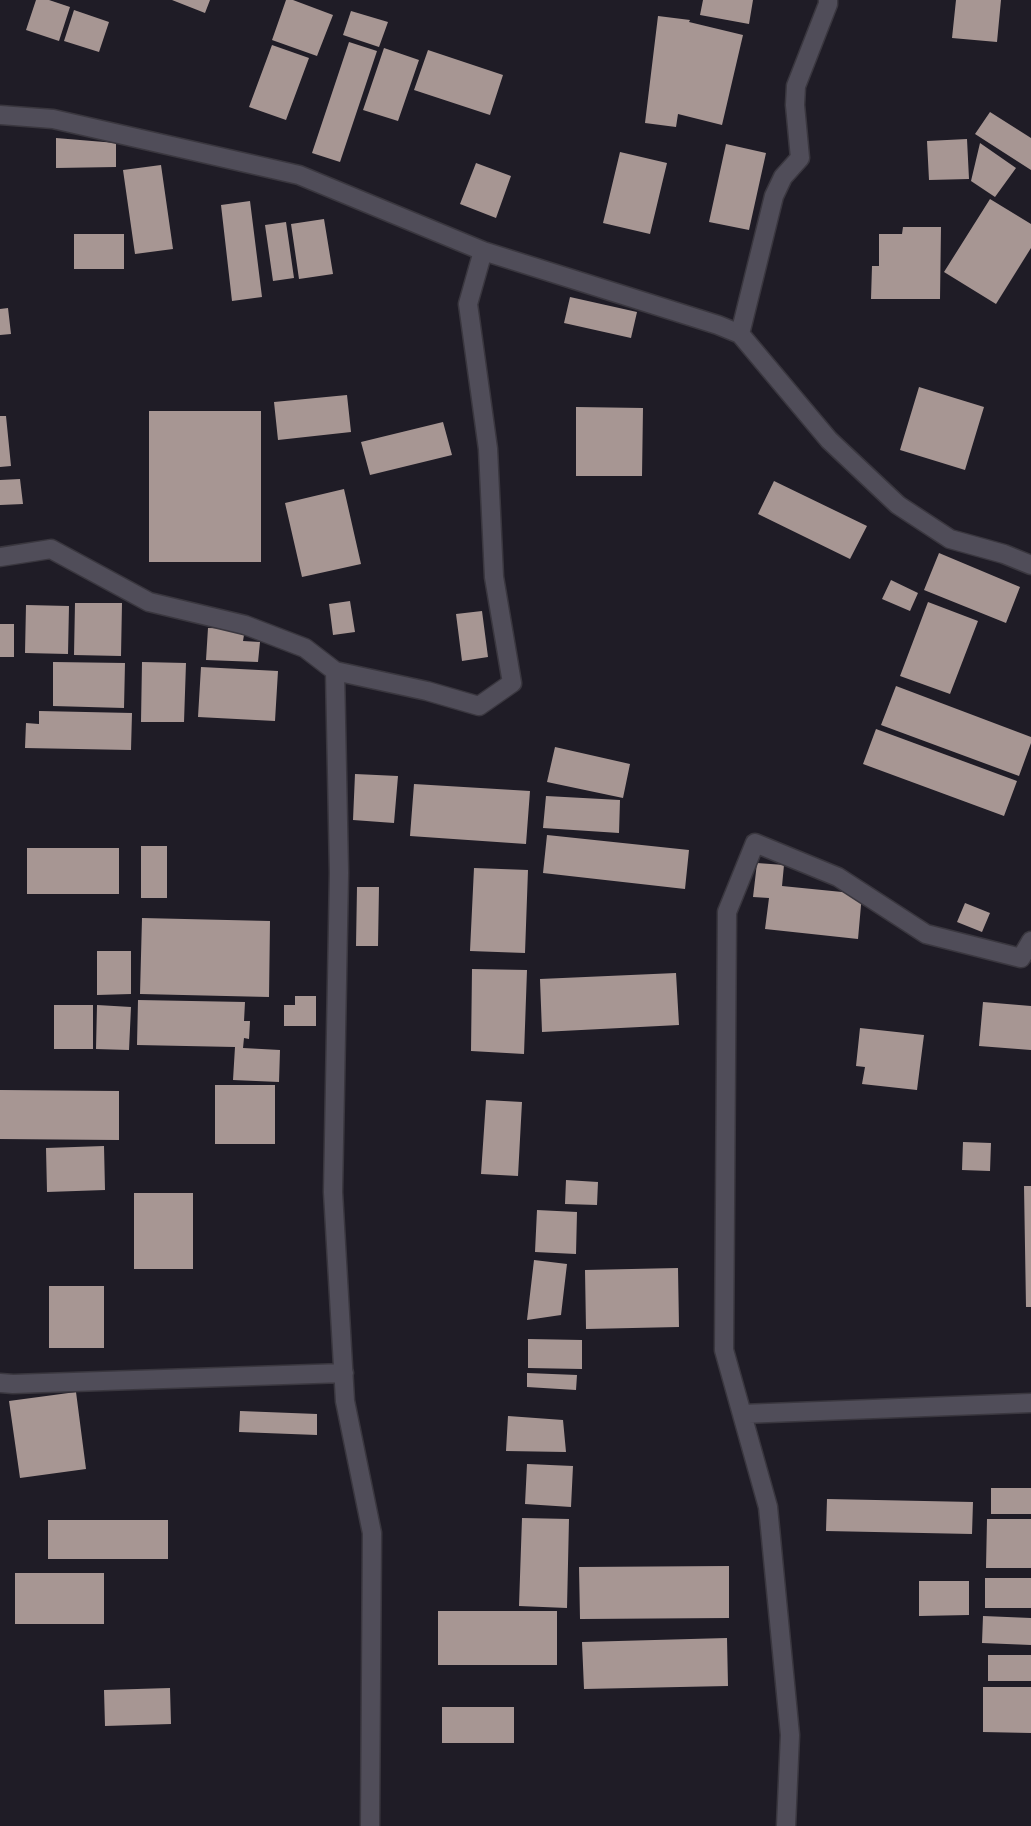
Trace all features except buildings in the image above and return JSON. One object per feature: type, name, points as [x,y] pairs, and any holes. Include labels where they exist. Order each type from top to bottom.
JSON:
[{"type":"street","points":[[740,334],[774,196],[783,177],[800,158],[795,105],[796,86],[828,0]]},
{"type":"street","points":[[0,115],[53,118],[298,175],[483,251],[718,325],[740,334],[829,440],[898,505],[950,539],[1004,554],[1031,565]]},
{"type":"street","points":[[0,557],[51,549],[149,602],[245,625],[305,648],[335,671],[427,691],[479,706],[512,683],[494,577],[488,449],[468,304],[483,251]]},
{"type":"street","points":[[335,671],[339,873],[333,1192],[345,1401],[372,1533],[370,1826]]},
{"type":"street","points":[[786,1826],[790,1735],[768,1506],[724,1350],[727,912],[755,843],[838,877],[926,934],[1022,958],[1031,941]]},
{"type":"street","points":[[0,1383],[344,1373]]},
{"type":"street","points":[[742,1414],[1031,1403]]}]
